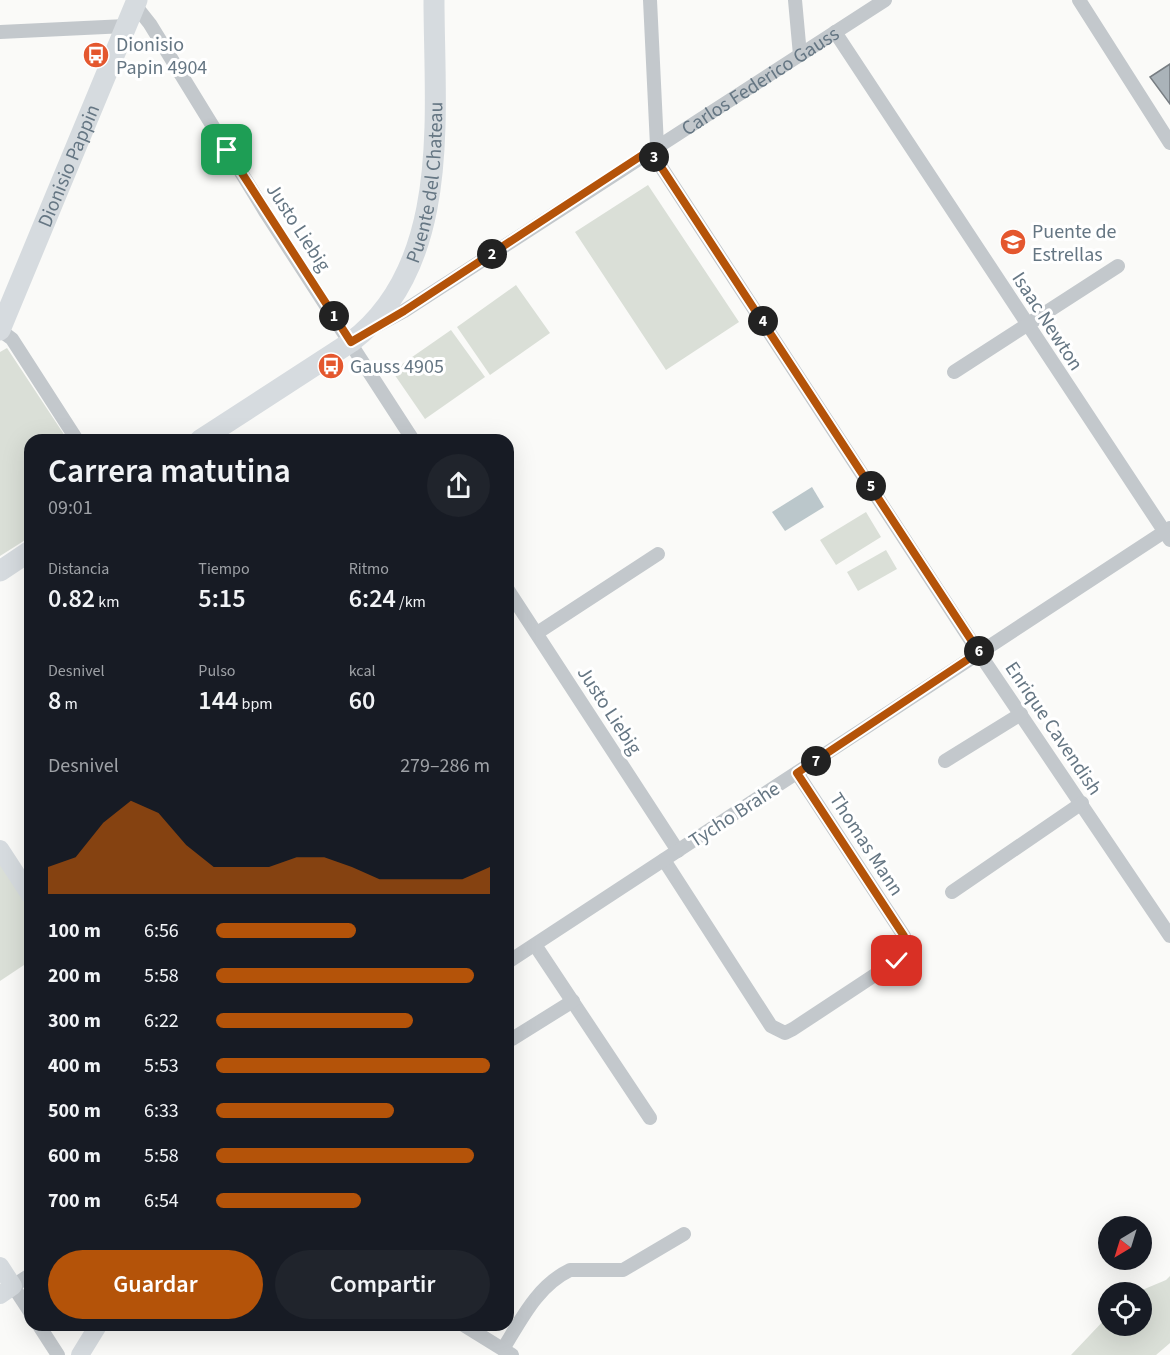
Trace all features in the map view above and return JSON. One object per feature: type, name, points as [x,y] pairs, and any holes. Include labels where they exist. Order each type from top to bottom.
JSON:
[{"type":"main road","name":"Puente del Chateau","points":[[358,337],[382,312],[396,290],[420,238],[430,197],[434,162],[434,0]]},
{"type":"main road","name":"Dionisio Pappin","points":[[0,330],[136,3]]},
{"type":"main road","name":"Carlos Federico Gauss","points":[[209,434],[358,337]]},
{"type":"main road","points":[[0,570],[24,555]]},
{"type":"main road","points":[[0,849],[24,886]]},
{"type":"main road","points":[[0,1266],[7,1291]]},
{"type":"main road","points":[[80,1355],[95,1331]]},
{"type":"street","points":[[650,0],[653,148]]},
{"type":"street","points":[[795,0],[800,55]]},
{"type":"street","name":"Carlos Federico Gauss","points":[[358,337],[424,298],[885,0]]},
{"type":"street","points":[[1079,0],[1170,142]]},
{"type":"street","name":"Justo Liebig","points":[[136,3],[266,213],[358,337],[410,434]]},
{"type":"street","points":[[0,32],[126,26]]},
{"type":"street","name":"Isaac Newton","points":[[835,32],[1168,533]]},
{"type":"street","name":"Enrique Cavendish","points":[[653,148],[979,652],[1170,936]]},
{"type":"street","points":[[954,372],[1118,266]]},
{"type":"street","points":[[396,290],[407,302],[424,298]]},
{"type":"street","points":[[0,330],[12,339],[72,434]]},
{"type":"street","name":"Tycho Brahe","points":[[514,958],[979,652],[1168,533]]},
{"type":"street","points":[[537,633],[658,554]]},
{"type":"street","name":"Justo Liebig","points":[[514,599],[678,851]]},
{"type":"street","points":[[945,761],[1021,714]]},
{"type":"street","name":"Thomas Mann","points":[[663,860],[771,1026],[785,1033],[793,1029],[897,961],[906,948],[904,936],[797,773]]},
{"type":"street","points":[[952,892],[1082,803]]},
{"type":"street","points":[[535,945],[650,1118]]},
{"type":"street","points":[[514,1038],[573,1001]]},
{"type":"street","points":[[474,1331],[508,1352],[537,1296],[563,1274],[570,1270],[623,1270],[684,1234]]},
{"type":"street","points":[[24,1279],[7,1291],[24,1307]]},
{"type":"street","points":[[43,1331],[58,1355]]},
{"type":"shaded area","points":[[648,185],[739,322],[666,370],[575,232]]},
{"type":"shaded area","points":[[516,285],[550,333],[490,375],[457,327]]},
{"type":"shaded area","points":[[451,330],[485,377],[425,419],[392,371]]},
{"type":"shaded area","points":[[7,348],[64,434],[24,434],[24,541],[0,556],[0,352]]},
{"type":"shaded area","points":[[812,487],[824,507],[785,531],[772,512]]},
{"type":"shaded area","points":[[866,512],[881,537],[836,565],[820,540]]},
{"type":"shaded area","points":[[886,550],[897,569],[858,591],[847,572]]},
{"type":"shaded area","points":[[0,864],[24,895],[24,965],[0,981]]},
{"type":"shaded area","points":[[1170,1276],[1170,1343],[1156,1355],[1071,1355],[1098,1327],[1098,1336],[1152,1336],[1152,1286]]},
{"type":"building","points":[[1170,64],[1170,104],[1150,77]]},
{"type":"place","name":"Dionisio Papin 4904","points":[[96,55]]},
{"type":"place","name":"Puente de Estrellas","points":[[1013,242]]},
{"type":"place","name":"Gauss 4905","points":[[331,366]]},
{"type":"route","points":[[227,150],[351,342],[404,311],[650,150],[979,652],[797,773],[904,936],[906,948],[897,961]]}]
